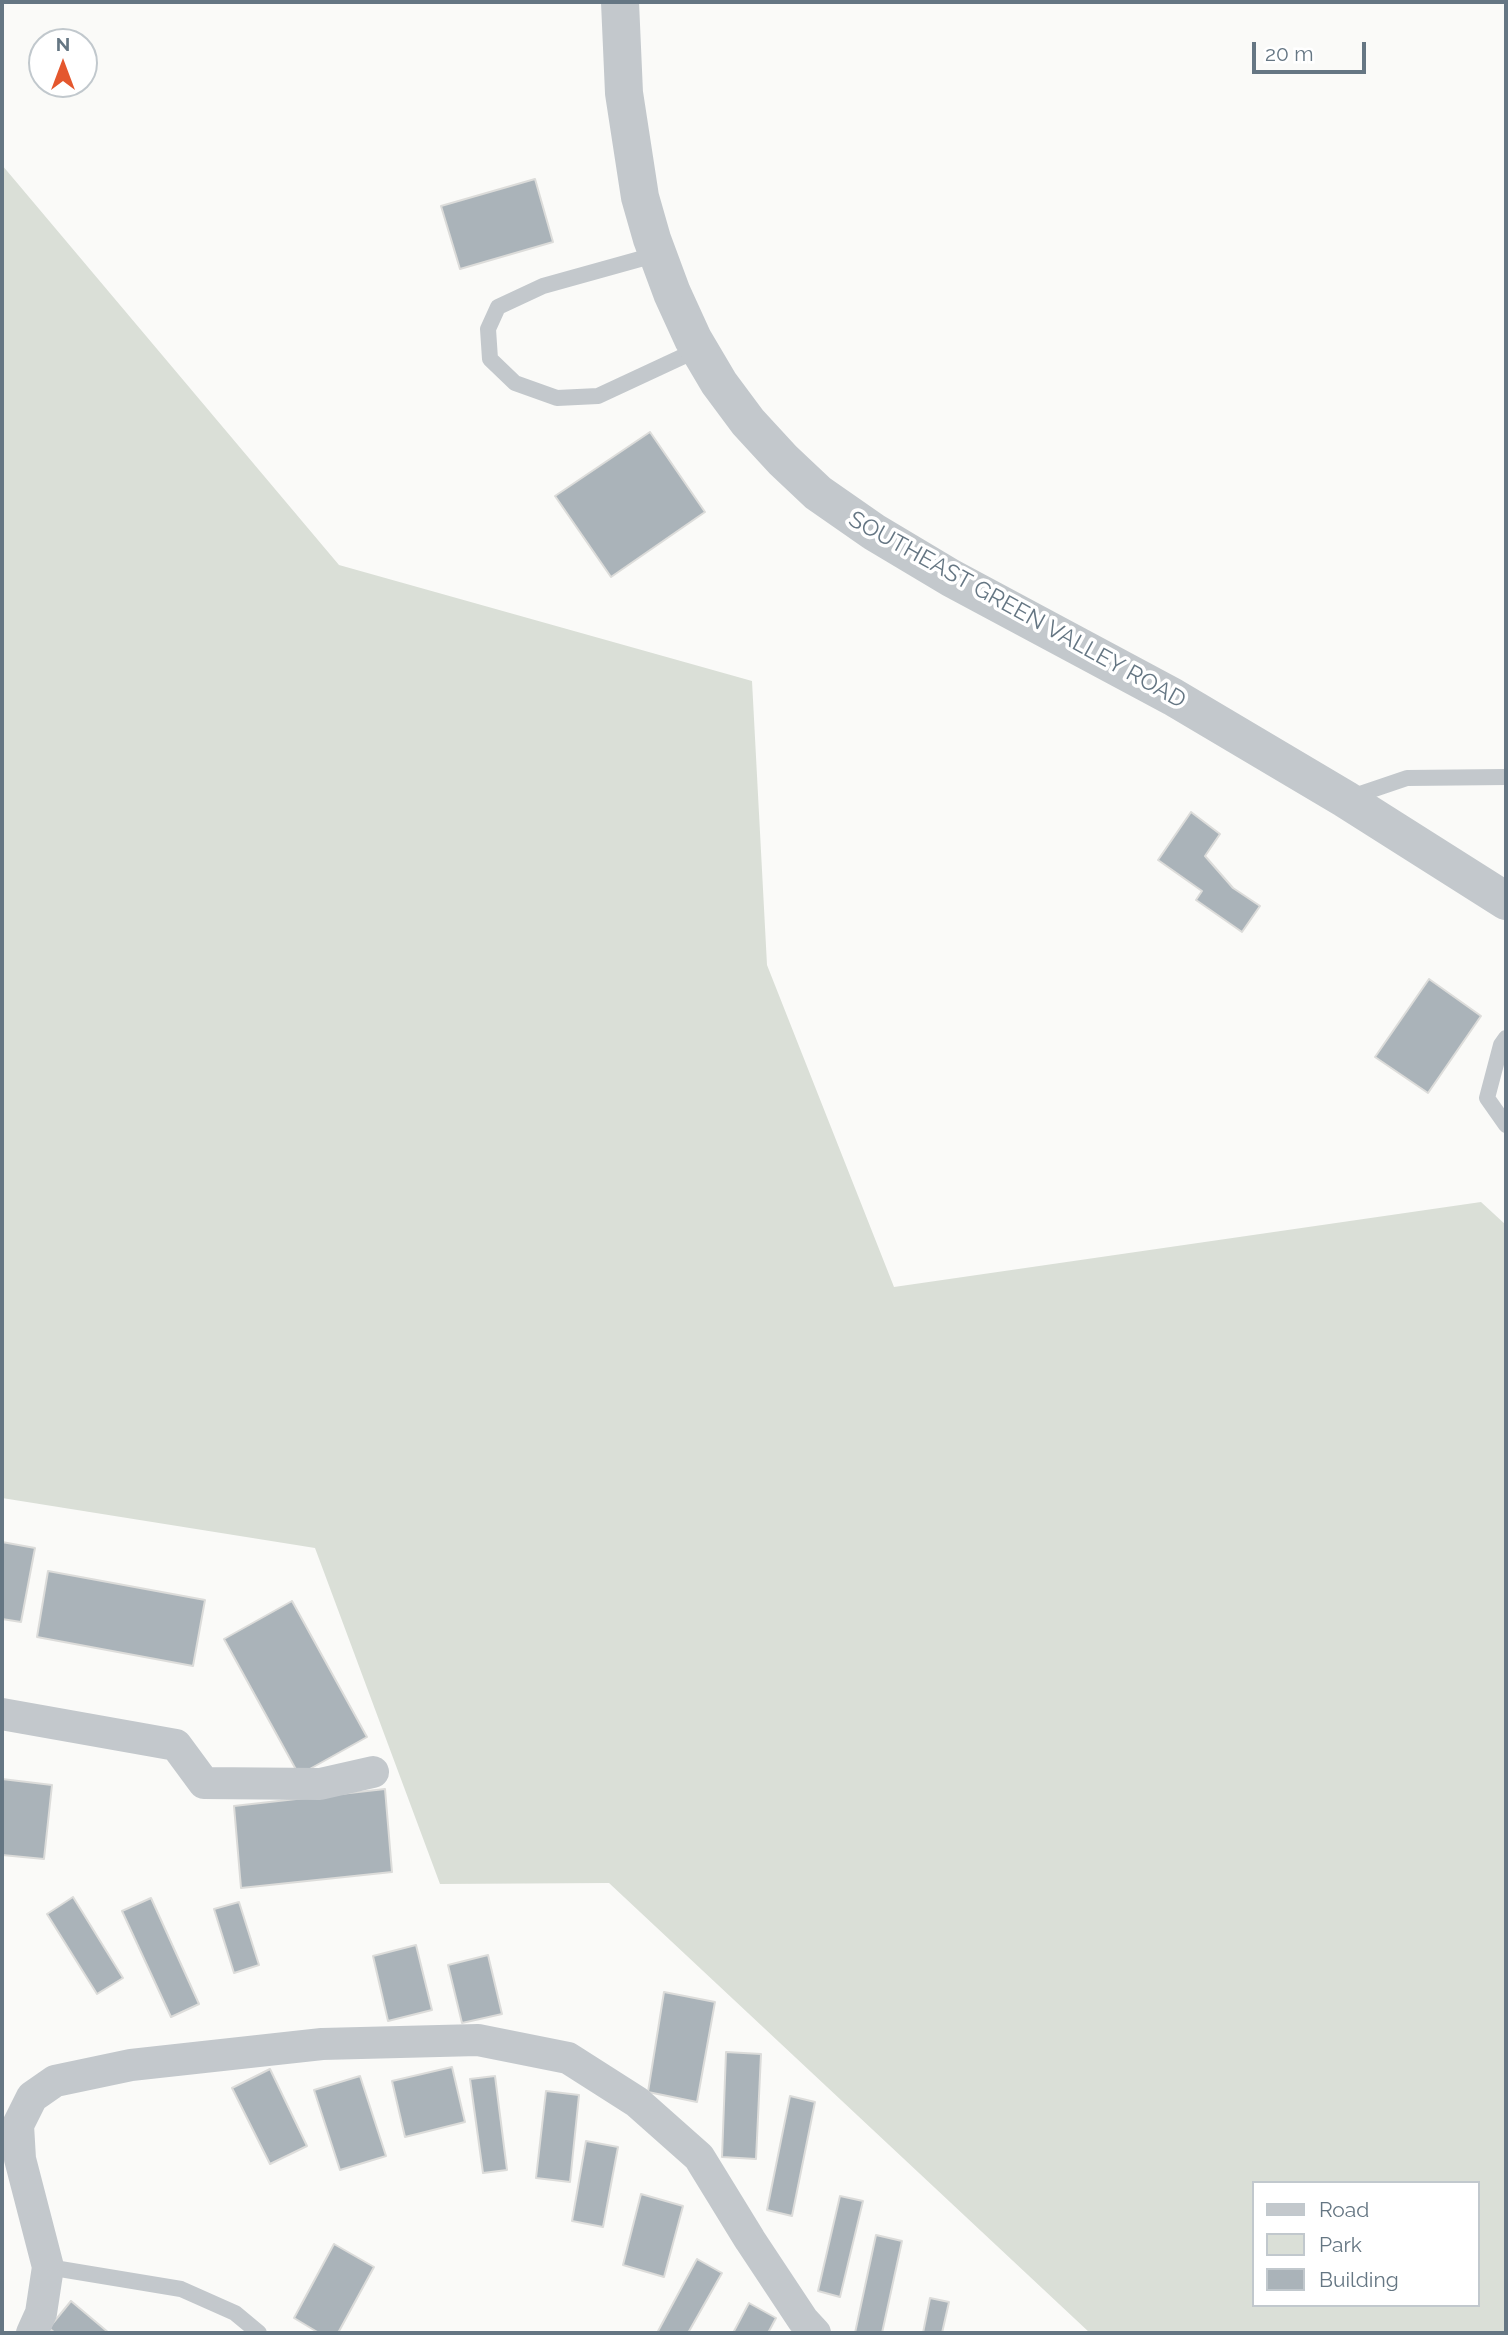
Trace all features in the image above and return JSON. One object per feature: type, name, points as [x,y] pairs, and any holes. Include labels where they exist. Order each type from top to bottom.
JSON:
[{"type":"street","name":"SOUTHEAST GREEN VALLEY ROAD","points":[[620,2],[624,93],[640,197],[672,293],[719,383],[748,422],[792,468],[842,512],[951,578],[1173,697],[1345,799],[1506,901]]},
{"type":"street","points":[[2,1714],[176,1745],[204,1783],[320,1784],[373,1772]]},
{"type":"street","points":[[32,2333],[41,2313],[48,2267],[20,2159],[18,2125],[32,2097],[55,2081],[131,2065],[322,2044],[478,2040],[568,2058],[637,2102],[699,2157],[750,2240],[803,2320],[815,2333]]},
{"type":"lane","points":[[658,254],[542,286],[498,307],[488,329],[490,359],[515,383],[557,398],[598,396],[699,349]]},
{"type":"lane","points":[[1345,799],[1407,778],[1506,777]]},
{"type":"lane","points":[[1506,1038],[1501,1045],[1487,1098],[1506,1125]]},
{"type":"lane","points":[[48,2267],[181,2289],[235,2314],[259,2333]]},
{"type":"green space","points":[[2,165],[339,565],[752,681],[767,965],[894,1287],[1481,1202],[1506,1225],[1506,2333],[1090,2333],[609,1883],[440,1884],[315,1548],[2,1498]]},
{"type":"building","points":[[535,179],[553,242],[460,269],[441,206]]},
{"type":"building","points":[[650,432],[705,512],[611,577],[555,496]]},
{"type":"building","points":[[1191,812],[1220,834],[1205,856],[1233,888],[1260,906],[1242,932],[1196,900],[1202,891],[1158,860]]},
{"type":"building","points":[[1429,979],[1481,1016],[1428,1093],[1375,1057]]},
{"type":"building","points":[[2,1542],[35,1548],[21,1622],[2,1619]]},
{"type":"building","points":[[48,1571],[205,1600],[193,1666],[37,1637]]},
{"type":"building","points":[[292,1601],[367,1737],[299,1775],[224,1639]]},
{"type":"building","points":[[2,1779],[52,1785],[44,1859],[2,1855]]},
{"type":"building","points":[[385,1789],[392,1872],[241,1888],[234,1806]]},
{"type":"building","points":[[73,1897],[123,1978],[97,1994],[47,1914]]},
{"type":"building","points":[[151,1898],[199,2004],[171,2017],[122,1911]]},
{"type":"building","points":[[239,1902],[259,1965],[234,1973],[214,1909]]},
{"type":"building","points":[[416,1945],[432,2010],[388,2021],[373,1956]]},
{"type":"building","points":[[488,1955],[502,2014],[462,2023],[448,1965]]},
{"type":"building","points":[[664,1992],[715,2002],[697,2102],[648,2092]]},
{"type":"building","points":[[726,2052],[761,2054],[756,2159],[722,2157]]},
{"type":"building","points":[[452,2067],[465,2122],[405,2137],[392,2081]]},
{"type":"building","points":[[270,2069],[307,2146],[270,2164],[232,2088]]},
{"type":"building","points":[[360,2076],[386,2156],[340,2170],[314,2090]]},
{"type":"building","points":[[495,2076],[507,2170],[483,2173],[470,2079]]},
{"type":"building","points":[[546,2091],[579,2095],[570,2182],[536,2178]]},
{"type":"building","points":[[790,2096],[815,2102],[792,2216],[767,2210]]},
{"type":"building","points":[[586,2141],[618,2147],[603,2227],[572,2221]]},
{"type":"building","points":[[641,2194],[683,2206],[664,2277],[623,2265]]},
{"type":"building","points":[[840,2196],[863,2201],[840,2297],[818,2291]]},
{"type":"building","points":[[876,2235],[902,2241],[882,2333],[855,2333]]},
{"type":"building","points":[[334,2244],[374,2267],[338,2333],[319,2333],[294,2318]]},
{"type":"building","points":[[697,2259],[722,2273],[688,2333],[657,2333]]},
{"type":"building","points":[[930,2298],[949,2302],[942,2333],[923,2333]]},
{"type":"building","points":[[71,2301],[109,2333],[55,2333],[49,2328]]},
{"type":"building","points":[[749,2303],[776,2318],[768,2333],[733,2333]]}]
